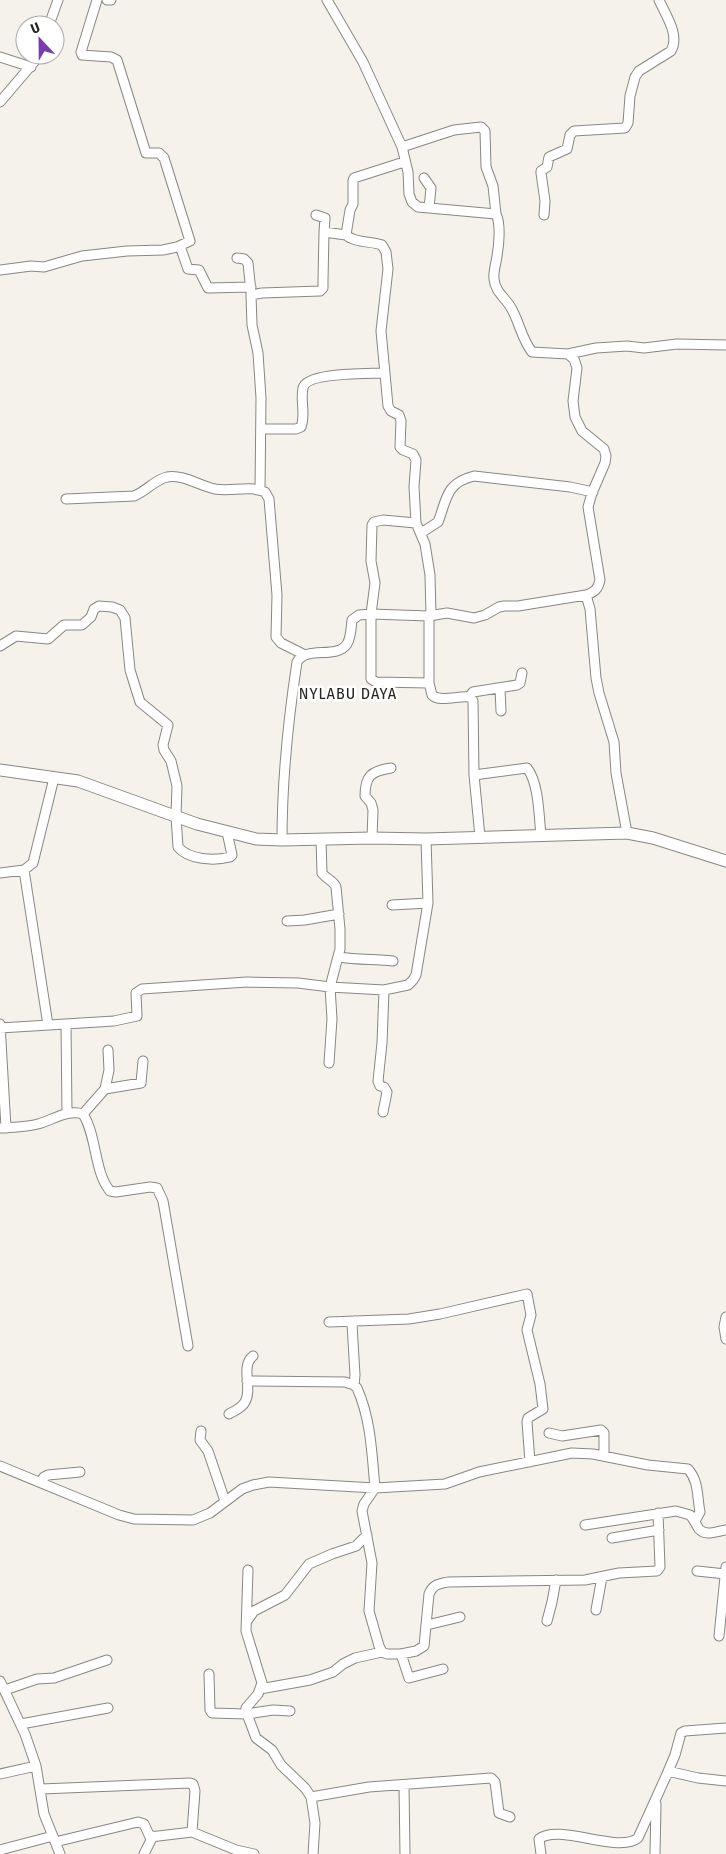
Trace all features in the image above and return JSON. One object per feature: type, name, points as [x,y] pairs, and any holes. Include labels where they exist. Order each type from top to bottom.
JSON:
[{"type":"street","points":[[53,15],[58,0]]},
{"type":"street","points":[[0,270],[32,266],[40,268],[82,256],[163,250],[189,242],[190,236],[166,164],[159,153],[146,153],[117,60],[112,57],[82,54],[81,52],[97,0]]},
{"type":"street","points":[[327,0],[363,62],[402,147],[404,162],[408,172],[409,194],[412,202],[418,207],[496,214]]},
{"type":"street","points":[[544,215],[541,171],[547,167],[549,157],[567,149],[570,135],[574,131],[625,128],[628,124],[630,96],[635,77],[639,71],[671,51],[674,34],[659,0]]},
{"type":"street","points":[[0,57],[31,67],[0,102]]},
{"type":"street","points":[[402,147],[454,130],[482,127],[485,130],[486,167],[493,186],[498,221],[498,254],[494,274],[496,287],[511,307],[526,344],[532,352],[568,354],[596,348],[627,346],[644,348],[677,344],[726,345]]},
{"type":"street","points":[[346,235],[350,210],[353,204],[354,178],[404,162]]},
{"type":"street","points":[[424,178],[431,188],[428,208]]},
{"type":"street","points":[[180,246],[188,269],[199,270],[208,288],[262,293],[320,291],[323,288],[325,218],[316,215]]},
{"type":"street","points":[[324,232],[346,235],[353,239],[382,245],[386,252],[388,269],[381,331],[384,373],[388,406],[391,411],[398,415],[401,421],[400,447],[413,454],[416,460],[414,487],[416,523],[425,540],[430,575],[430,692],[434,698],[469,697],[473,701],[474,775],[480,837]]},
{"type":"street","points":[[238,258],[244,259],[248,263],[252,325],[258,353],[262,429],[260,490]]},
{"type":"street","points":[[282,840],[282,795],[296,662],[299,658],[305,655],[344,648],[348,642],[352,620],[359,615],[430,616],[447,613],[479,617],[499,607],[518,606],[586,595],[598,588],[600,580],[588,507],[606,456],[604,449],[582,431],[575,418],[573,401],[577,368],[574,359],[568,354]]},
{"type":"street","points":[[262,429],[296,429],[300,427],[303,421],[303,386],[312,379],[384,373]]},
{"type":"street","points":[[66,499],[134,496],[158,480],[175,476],[216,490],[242,488],[260,490],[268,495],[277,595],[276,637],[281,643],[305,655]]},
{"type":"street","points":[[421,533],[438,522],[446,495],[459,482],[474,476],[570,487],[592,492]]},
{"type":"street","points":[[416,523],[384,520],[372,524],[371,561],[375,583],[372,614],[372,681],[429,683]]},
{"type":"street","points":[[586,595],[590,609],[598,685],[614,742],[616,773],[627,833]]},
{"type":"street","points":[[0,646],[16,636],[48,639],[64,625],[82,625],[86,623],[94,609],[99,606],[112,607],[122,613],[125,618],[130,670],[140,702],[168,725],[164,750],[171,761],[177,786],[178,847],[188,855],[209,859],[230,857],[232,850],[227,832]]},
{"type":"street","points":[[469,697],[473,692],[517,685],[520,683],[522,673]]},
{"type":"street","points":[[500,688],[501,712]]},
{"type":"street","points":[[372,838],[374,810],[371,803],[364,796],[365,783],[369,777],[378,771],[391,768]]},
{"type":"street","points":[[474,775],[527,768],[531,773],[535,786],[541,836]]},
{"type":"street","points":[[0,770],[78,781],[176,816],[256,839],[426,839],[627,833],[653,838],[726,861]]},
{"type":"street","points":[[0,873],[24,870],[34,860],[54,778]]},
{"type":"street","points":[[188,1346],[164,1201],[157,1188],[116,1192],[110,1191],[107,1188],[88,1121],[83,1114],[76,1112],[67,1113],[37,1124],[3,1128],[0,1026],[114,1021],[137,1017],[136,992],[142,989],[247,982],[298,983],[384,990],[408,985],[414,980],[428,903],[426,839]]},
{"type":"street","points":[[321,840],[322,873],[324,877],[334,882],[340,929],[339,957],[330,987],[332,1019],[330,1063]]},
{"type":"street","points":[[24,870],[48,1025]]},
{"type":"street","points":[[392,905],[428,903]]},
{"type":"street","points":[[287,920],[305,920],[339,914]]},
{"type":"street","points":[[339,957],[353,960],[370,958],[393,960]]},
{"type":"street","points":[[383,1112],[387,1092],[384,1087],[380,1086],[378,1081],[384,990]]},
{"type":"street","points":[[66,1024],[67,1113]]},
{"type":"street","points":[[83,1114],[105,1089],[109,1070],[108,1050]]},
{"type":"street","points":[[105,1089],[141,1083],[143,1061]]},
{"type":"street","points":[[329,1322],[410,1319],[527,1294],[531,1315],[527,1330],[540,1384],[543,1409],[528,1418],[527,1422],[530,1462]]},
{"type":"street","points":[[726,1317],[724,1327],[726,1340]]},
{"type":"street","points":[[354,1385],[356,1375],[352,1324],[355,1321]]},
{"type":"street","points":[[229,1414],[246,1402],[249,1362],[253,1356]]},
{"type":"street","points":[[247,1381],[345,1382],[354,1385],[361,1396],[370,1441],[375,1488],[362,1508],[372,1563],[369,1611],[382,1652]]},
{"type":"street","points":[[201,1430],[200,1440],[208,1451],[225,1501]]},
{"type":"street","points":[[549,1433],[562,1436],[600,1430],[604,1433],[604,1455]]},
{"type":"street","points":[[0,1466],[119,1515],[134,1519],[193,1520],[210,1513],[242,1489],[254,1484],[269,1482],[375,1488],[445,1484],[479,1472],[563,1454],[593,1454],[648,1465],[688,1469],[697,1482],[697,1498],[700,1512],[695,1521]]},
{"type":"street","points":[[40,1482],[48,1475],[80,1472]]},
{"type":"street","points":[[585,1525],[658,1513],[682,1512],[690,1515],[698,1528],[703,1532],[726,1530]]},
{"type":"street","points":[[260,1689],[310,1680],[333,1672],[355,1658],[382,1652],[401,1654],[416,1651],[424,1646],[429,1594],[435,1585],[448,1582],[589,1579],[659,1570],[658,1513]]},
{"type":"street","points":[[612,1538],[659,1530]]},
{"type":"street","points":[[247,1621],[254,1611],[284,1595],[309,1564],[356,1546],[367,1535]]},
{"type":"street","points":[[719,1636],[726,1567]]},
{"type":"street","points":[[248,1570],[247,1621],[249,1642],[261,1677],[260,1689],[246,1708],[247,1714],[256,1738],[272,1750],[280,1765],[312,1797],[315,1823],[312,1854]]},
{"type":"street","points":[[697,1571],[726,1574]]},
{"type":"street","points":[[596,1610],[602,1577]]},
{"type":"street","points":[[547,1621],[556,1580]]},
{"type":"street","points":[[427,1625],[460,1617]]},
{"type":"street","points":[[401,1654],[409,1678],[443,1669]]},
{"type":"street","points":[[5,1690],[37,1678],[54,1678],[107,1660]]},
{"type":"street","points":[[210,1674],[210,1710],[212,1713],[247,1714],[272,1710],[290,1712]]},
{"type":"street","points":[[0,1681],[21,1724],[36,1766],[44,1814],[60,1854]]},
{"type":"street","points":[[21,1724],[108,1708]]},
{"type":"street","points":[[541,1854],[539,1839],[555,1834],[614,1842],[638,1838],[675,1755],[681,1733],[726,1728]]},
{"type":"street","points":[[0,1774],[36,1766]]},
{"type":"street","points":[[667,1774],[672,1772],[698,1778],[726,1781]]},
{"type":"street","points":[[312,1797],[369,1787],[494,1779],[499,1813],[510,1817]]},
{"type":"street","points":[[41,1789],[190,1783],[193,1784],[195,1791],[192,1832]]},
{"type":"street","points":[[404,1785],[405,1854]]},
{"type":"street","points":[[655,1854],[656,1800]]},
{"type":"street","points":[[0,1850],[138,1822],[144,1824],[148,1836],[192,1832],[236,1850],[254,1854]]},
{"type":"street","points":[[144,1854],[153,1836]]},
{"type":"district","name":"NYLABU DAYA","points":[[348,693]]}]
